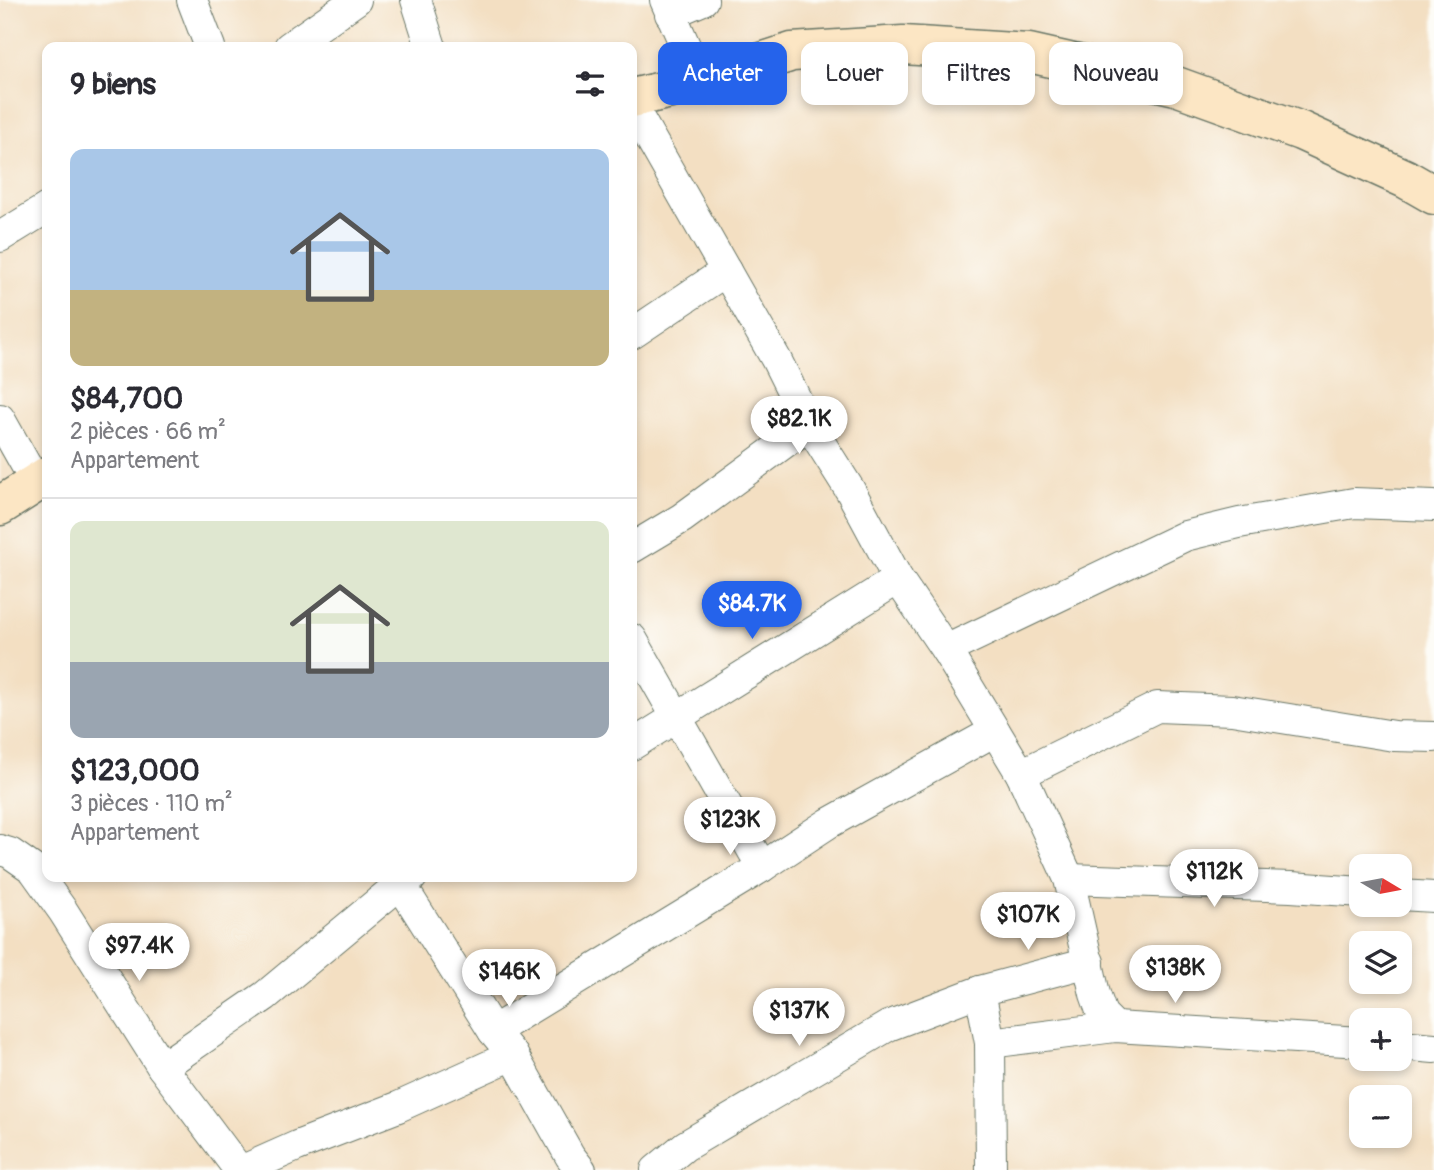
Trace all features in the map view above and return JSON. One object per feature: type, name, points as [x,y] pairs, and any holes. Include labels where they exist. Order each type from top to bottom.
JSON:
[{"type":"street","points":[[192,0],[208,42]]},
{"type":"street","points":[[296,42],[356,0]]},
{"type":"street","points":[[416,0],[429,42]]},
{"type":"street","points":[[683,42],[667,7],[703,0]]},
{"type":"street","points":[[787,54],[903,45],[1029,53],[1177,86],[1301,131],[1406,178],[1434,195]]},
{"type":"street","points":[[637,97],[658,92]]},
{"type":"street","points":[[637,115],[776,359],[809,425],[850,490],[898,579],[946,650],[1021,774],[1069,879],[1095,993],[1102,1014],[1115,1027]]},
{"type":"street","points":[[0,237],[42,211]]},
{"type":"street","points":[[637,331],[726,271]]},
{"type":"street","points":[[0,419],[41,479],[0,506]]},
{"type":"street","points":[[637,545],[682,518],[809,425]]},
{"type":"street","points":[[946,650],[1185,536],[1239,523],[1354,503],[1434,506]]},
{"type":"street","points":[[637,742],[898,579]]},
{"type":"street","points":[[637,648],[762,867]]},
{"type":"street","points":[[1021,774],[1157,707],[1232,710],[1394,736],[1434,737]]},
{"type":"street","points":[[493,1031],[762,867],[828,823],[995,731]]},
{"type":"street","points":[[0,850],[10,853],[33,869],[42,882]]},
{"type":"street","points":[[1069,879],[1349,891]]},
{"type":"street","points":[[42,882],[162,1068],[241,1170],[398,1107],[513,1055]]},
{"type":"street","points":[[162,1068],[265,996],[398,882]]},
{"type":"street","points":[[404,882],[493,1031],[513,1055],[570,1156],[581,1170]]},
{"type":"street","points":[[1412,896],[1434,897]]},
{"type":"street","points":[[656,1170],[686,1158],[888,1026],[979,991],[1089,962]]},
{"type":"street","points":[[979,991],[990,1043],[991,1170]]},
{"type":"street","points":[[990,1043],[1115,1027],[1349,1041]]},
{"type":"street","points":[[1412,1046],[1434,1048]]}]
